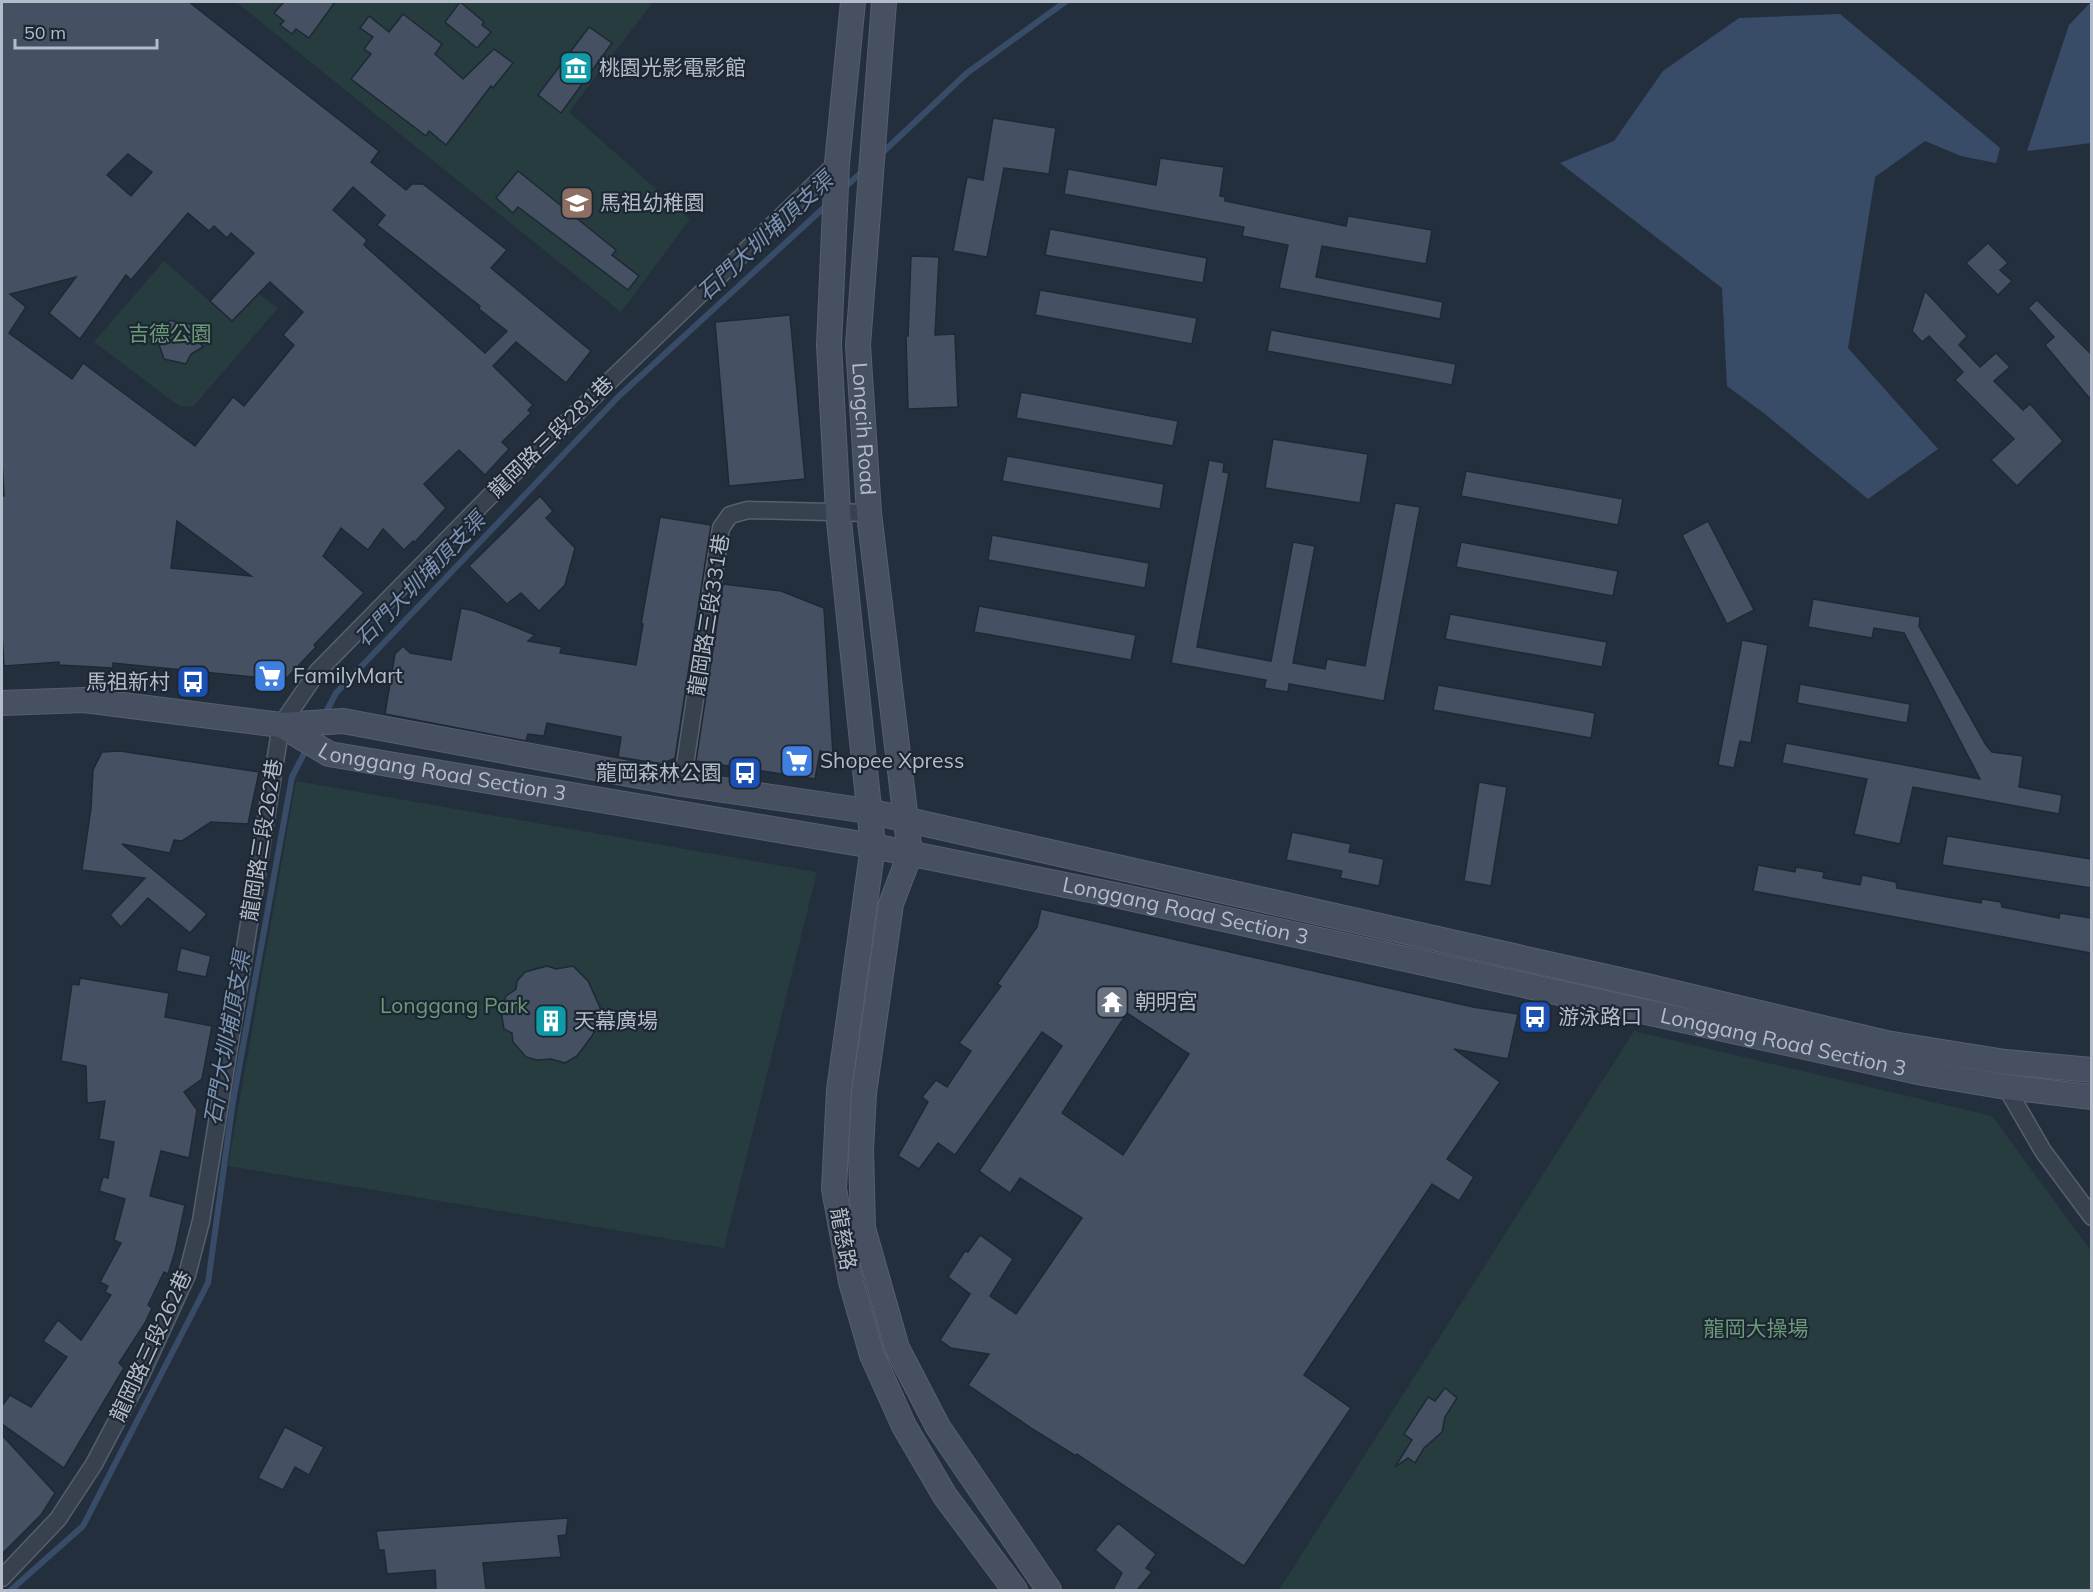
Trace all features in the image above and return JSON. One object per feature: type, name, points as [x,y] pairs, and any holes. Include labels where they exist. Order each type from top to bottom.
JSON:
[{"type":"main road","name":"Longcih Road","points":[[853,2],[837,163],[829,345],[838,512],[873,846]]},
{"type":"main road","name":"Longcih Road","points":[[884,2],[858,345],[869,513],[910,854]]},
{"type":"main road","name":"Longgang Road Section 3","points":[[2,703],[84,700],[282,725],[343,721],[682,784],[868,811],[1630,982],[1886,1043],[2005,1062],[2091,1070]]},
{"type":"main road","name":"Longgang Road Section 3","points":[[282,725],[329,754],[873,846],[1115,895],[1911,1071],[2006,1087],[2091,1097]]},
{"type":"main road","name":"龍慈路","points":[[873,846],[839,1090],[834,1189],[849,1271],[872,1355],[904,1426],[945,1496],[1015,1590]]},
{"type":"main road","name":"龍慈路","points":[[910,854],[891,904],[864,1093],[861,1150],[863,1228],[879,1292],[902,1358],[938,1427],[1049,1590]]},
{"type":"street","name":"龍岡路三段281巷","points":[[282,725],[318,671],[494,492],[837,163]]},
{"type":"street","name":"龍岡路三段331巷","points":[[682,784],[721,528],[730,514],[748,510],[869,513]]},
{"type":"street","name":"龍岡路三段262巷","points":[[2,1578],[58,1519],[94,1464],[140,1377],[187,1275],[201,1221],[282,725]]},
{"type":"street","points":[[2006,1087],[2043,1151],[2091,1217]]},
{"type":"green space","points":[[236,2],[653,2],[569,112],[690,219],[621,312]]},
{"type":"green space","name":"吉德公園","points":[[164,261],[232,321],[259,294],[278,308],[193,407],[179,406],[94,342]]},
{"type":"green space","name":"Longgang Park","points":[[296,781],[817,872],[724,1248],[228,1166]]},
{"type":"green space","name":"龍岡大操場","points":[[1634,1031],[1992,1116],[2091,1251],[2091,1590],[1279,1590]]},
{"type":"water","points":[[2091,2],[2091,143],[2027,151],[2069,25]]},
{"type":"water","points":[[1840,14],[2000,148],[1996,163],[1961,156],[1925,141],[1875,177],[1848,348],[1938,449],[1868,499],[1765,414],[1727,386],[1722,288],[1560,163],[1614,141],[1663,71],[1739,18]]},
{"type":"building","points":[[2,2],[189,2],[379,151],[371,162],[406,190],[412,184],[423,184],[507,250],[491,268],[591,351],[566,383],[516,342],[493,366],[533,405],[528,410],[531,413],[502,442],[509,449],[485,475],[459,450],[424,484],[446,508],[414,543],[413,541],[404,550],[383,529],[368,550],[341,528],[323,556],[364,593],[314,645],[316,647],[285,680],[113,663],[113,668],[59,665],[59,662],[4,666]],"holes":[[[128,154],[152,172],[131,196],[107,175]],[[353,187],[385,215],[377,225],[480,306],[479,309],[507,331],[485,353],[364,245],[367,240],[333,210]],[[188,213],[209,231],[214,226],[227,238],[231,233],[254,253],[210,301],[232,321],[270,282],[303,312],[283,335],[294,345],[244,406],[233,397],[195,446],[83,363],[72,379],[9,333],[26,307],[10,294],[76,277],[49,313],[80,339],[126,275],[131,280]],[[177,521],[251,576],[171,568]]]},
{"type":"building","points":[[284,2],[335,2],[309,38],[296,29],[292,34],[280,25],[284,21],[274,13]]},
{"type":"building","points":[[460,2],[484,22],[482,25],[491,32],[477,48],[445,22]]},
{"type":"building","points":[[403,14],[442,44],[435,54],[463,79],[494,49],[513,63],[493,88],[491,86],[446,145],[429,131],[426,136],[351,79],[371,54],[364,49],[373,37],[360,28],[369,16],[389,32]]},
{"type":"building","name":"桃園光影電影館","points":[[589,27],[612,43],[561,113],[538,95]]},
{"type":"building","points":[[993,118],[1056,128],[1049,174],[1004,168],[987,257],[953,251],[967,177],[983,180]]},
{"type":"building","points":[[1160,158],[1224,167],[1220,196],[1225,197],[1225,201],[1346,226],[1348,216],[1432,230],[1426,264],[1322,246],[1316,277],[1443,302],[1440,319],[1279,288],[1288,245],[1242,236],[1244,227],[1064,194],[1068,169],[1156,185]]},
{"type":"building","points":[[518,171],[616,250],[612,255],[639,276],[628,290],[518,207],[513,213],[496,198]]},
{"type":"building","points":[[1050,229],[1207,258],[1203,283],[1045,255]]},
{"type":"building","points":[[1988,243],[2008,263],[2000,270],[2012,281],[1998,295],[1966,263]]},
{"type":"building","points":[[911,256],[939,257],[935,335],[955,334],[958,407],[908,409],[906,336],[908,336]]},
{"type":"building","points":[[1040,290],[1197,318],[1192,344],[1035,315]]},
{"type":"building","points":[[1925,291],[1967,336],[1959,345],[1980,367],[1996,353],[2010,367],[1994,381],[2023,410],[2030,404],[2063,441],[2017,486],[1991,460],[2014,439],[1955,380],[1963,372],[1929,336],[1922,342],[1912,331]]},
{"type":"building","points":[[2037,300],[2091,354],[2091,400],[2045,345],[2054,337],[2028,308]]},
{"type":"building","points":[[790,315],[805,479],[729,486],[715,322]]},
{"type":"building","points":[[170,320],[182,324],[194,324],[196,338],[203,347],[191,354],[186,364],[164,359],[156,336]]},
{"type":"building","points":[[1271,330],[1456,364],[1452,385],[1267,351]]},
{"type":"building","points":[[1021,392],[1178,421],[1173,446],[1016,418]]},
{"type":"building","points":[[1273,439],[1368,454],[1360,503],[1265,488]]},
{"type":"building","points":[[1007,456],[1164,484],[1160,509],[1002,481]]},
{"type":"building","points":[[1209,460],[1224,463],[1223,472],[1229,473],[1197,647],[1271,661],[1293,542],[1315,546],[1293,663],[1325,669],[1327,659],[1365,666],[1395,503],[1420,507],[1384,701],[1289,684],[1288,692],[1264,688],[1266,680],[1171,663]]},
{"type":"building","points":[[1466,471],[1623,499],[1618,525],[1461,496]]},
{"type":"building","points":[[540,496],[553,511],[546,518],[575,548],[565,585],[539,611],[521,593],[507,604],[469,566]]},
{"type":"building","points":[[660,517],[711,525],[675,758],[662,764],[618,757],[621,737],[547,723],[544,736],[528,734],[526,741],[385,714],[395,654],[403,646],[410,653],[451,660],[461,608],[475,611],[535,635],[528,641],[562,647],[560,653],[636,665]]},
{"type":"building","points":[[1708,521],[1754,610],[1727,624],[1682,535]]},
{"type":"building","points":[[992,535],[1149,563],[1145,588],[988,560]]},
{"type":"building","points":[[1461,542],[1618,571],[1613,596],[1456,567]]},
{"type":"building","points":[[723,584],[781,591],[824,608],[833,755],[820,751],[815,779],[696,761]]},
{"type":"building","points":[[1813,599],[1920,617],[1919,626],[1986,745],[1992,752],[2023,756],[2019,787],[2062,795],[2059,814],[1913,787],[1900,844],[1854,834],[1867,779],[1782,763],[1786,743],[1980,779],[1904,633],[1874,628],[1872,638],[1808,627]]},
{"type":"building","points":[[979,606],[1136,635],[1131,660],[974,632]]},
{"type":"building","points":[[1450,614],[1607,642],[1602,667],[1445,639]]},
{"type":"building","points":[[1742,640],[1768,645],[1751,743],[1740,741],[1734,768],[1718,765]]},
{"type":"building","points":[[1800,684],[1910,704],[1907,723],[1797,703]]},
{"type":"building","points":[[1438,685],[1595,713],[1591,738],[1433,710]]},
{"type":"building","points":[[120,751],[259,772],[248,824],[211,822],[182,841],[174,840],[170,853],[122,844],[207,914],[190,933],[148,898],[121,927],[110,915],[145,878],[82,870],[91,808],[93,770],[102,752]]},
{"type":"building","points":[[1479,782],[1507,787],[1491,886],[1464,881]]},
{"type":"building","points":[[1292,832],[1351,844],[1349,852],[1384,859],[1379,886],[1340,878],[1342,871],[1286,860]]},
{"type":"building","points":[[1947,836],[2091,859],[2091,888],[1942,865]]},
{"type":"building","points":[[1758,865],[1795,872],[1796,867],[1824,872],[1823,878],[1860,885],[1862,875],[1896,882],[1897,888],[1981,903],[1982,899],[2001,902],[2002,907],[2059,918],[2060,913],[2091,918],[2091,953],[1753,891]]},
{"type":"building","points":[[1041,909],[1473,1007],[1518,1014],[1508,1059],[1454,1049],[1500,1082],[1447,1159],[1474,1177],[1459,1201],[1432,1184],[1304,1375],[1351,1408],[1244,1566],[1077,1454],[1076,1456],[1034,1430],[968,1385],[989,1354],[951,1348],[940,1340],[970,1294],[948,1277],[965,1251],[968,1252],[980,1235],[1013,1259],[990,1296],[1016,1314],[1082,1218],[1020,1178],[1010,1193],[979,1171],[1062,1046],[1042,1032],[955,1155],[938,1143],[919,1169],[898,1156],[928,1102],[922,1097],[936,1080],[947,1087],[971,1051],[959,1043],[1001,986],[997,984],[1037,927]],"holes":[[[1127,1013],[1189,1054],[1123,1155],[1062,1113]]]},
{"type":"building","points":[[181,948],[211,956],[206,977],[176,971]]},
{"type":"building","name":"天幕廣場","points":[[547,966],[556,969],[573,966],[588,981],[603,1014],[592,1036],[577,1056],[565,1063],[551,1059],[537,1060],[526,1057],[513,1042],[512,1033],[504,1029],[501,1011],[506,996],[516,989],[517,981],[525,972]]},
{"type":"building","points":[[80,978],[169,993],[165,1017],[212,1026],[202,1079],[184,1092],[197,1110],[189,1158],[161,1151],[150,1196],[185,1205],[168,1274],[164,1272],[148,1305],[152,1308],[145,1323],[119,1363],[124,1368],[64,1468],[2,1424],[2,1406],[10,1395],[31,1407],[67,1357],[43,1341],[58,1320],[81,1340],[111,1295],[105,1292],[108,1286],[100,1282],[121,1243],[114,1240],[125,1199],[99,1191],[103,1177],[108,1178],[114,1142],[99,1139],[105,1101],[87,1103],[86,1066],[61,1061],[72,984],[79,985]]},
{"type":"building","points":[[1445,1388],[1457,1398],[1445,1417],[1442,1432],[1424,1448],[1415,1463],[1408,1458],[1395,1467],[1412,1440],[1404,1434],[1428,1397],[1435,1401]]},
{"type":"building","points":[[285,1427],[324,1447],[309,1475],[295,1467],[283,1490],[258,1478]]},
{"type":"building","points":[[2,1435],[55,1493],[41,1515],[2,1554]]},
{"type":"building","points":[[568,1518],[566,1535],[558,1536],[561,1557],[483,1563],[486,1590],[436,1590],[435,1570],[387,1574],[384,1550],[379,1550],[376,1531]]},
{"type":"building","points":[[1118,1523],[1156,1554],[1146,1568],[1152,1572],[1137,1590],[1113,1590],[1122,1573],[1095,1550]]},
{"type":"waterway","name":"石門大圳埔頂支渠","points":[[880,155],[967,73],[1065,2]]},
{"type":"waterway","name":"石門大圳埔頂支渠","points":[[843,189],[864,170]]},
{"type":"waterway","name":"石門大圳埔頂支渠","points":[[324,716],[336,693],[619,396],[829,203]]},
{"type":"waterway","name":"石門大圳埔頂支渠","points":[[11,1590],[83,1526],[208,1283],[233,1101],[292,777],[308,746]]},
{"type":"place","name":"桃園光影電影館","points":[[576,68]]},
{"type":"place","name":"馬祖幼稚園","points":[[577,203]]},
{"type":"place","name":"FamilyMart","points":[[270,676]]},
{"type":"place","name":"馬祖新村","points":[[193,682]]},
{"type":"place","name":"Shopee Xpress","points":[[797,761]]},
{"type":"place","name":"龍岡森林公園","points":[[745,773]]},
{"type":"place","name":"朝明宮","points":[[1112,1002]]},
{"type":"place","name":"游泳路口","points":[[1535,1017]]},
{"type":"place","name":"天幕廣場","points":[[551,1021]]}]
